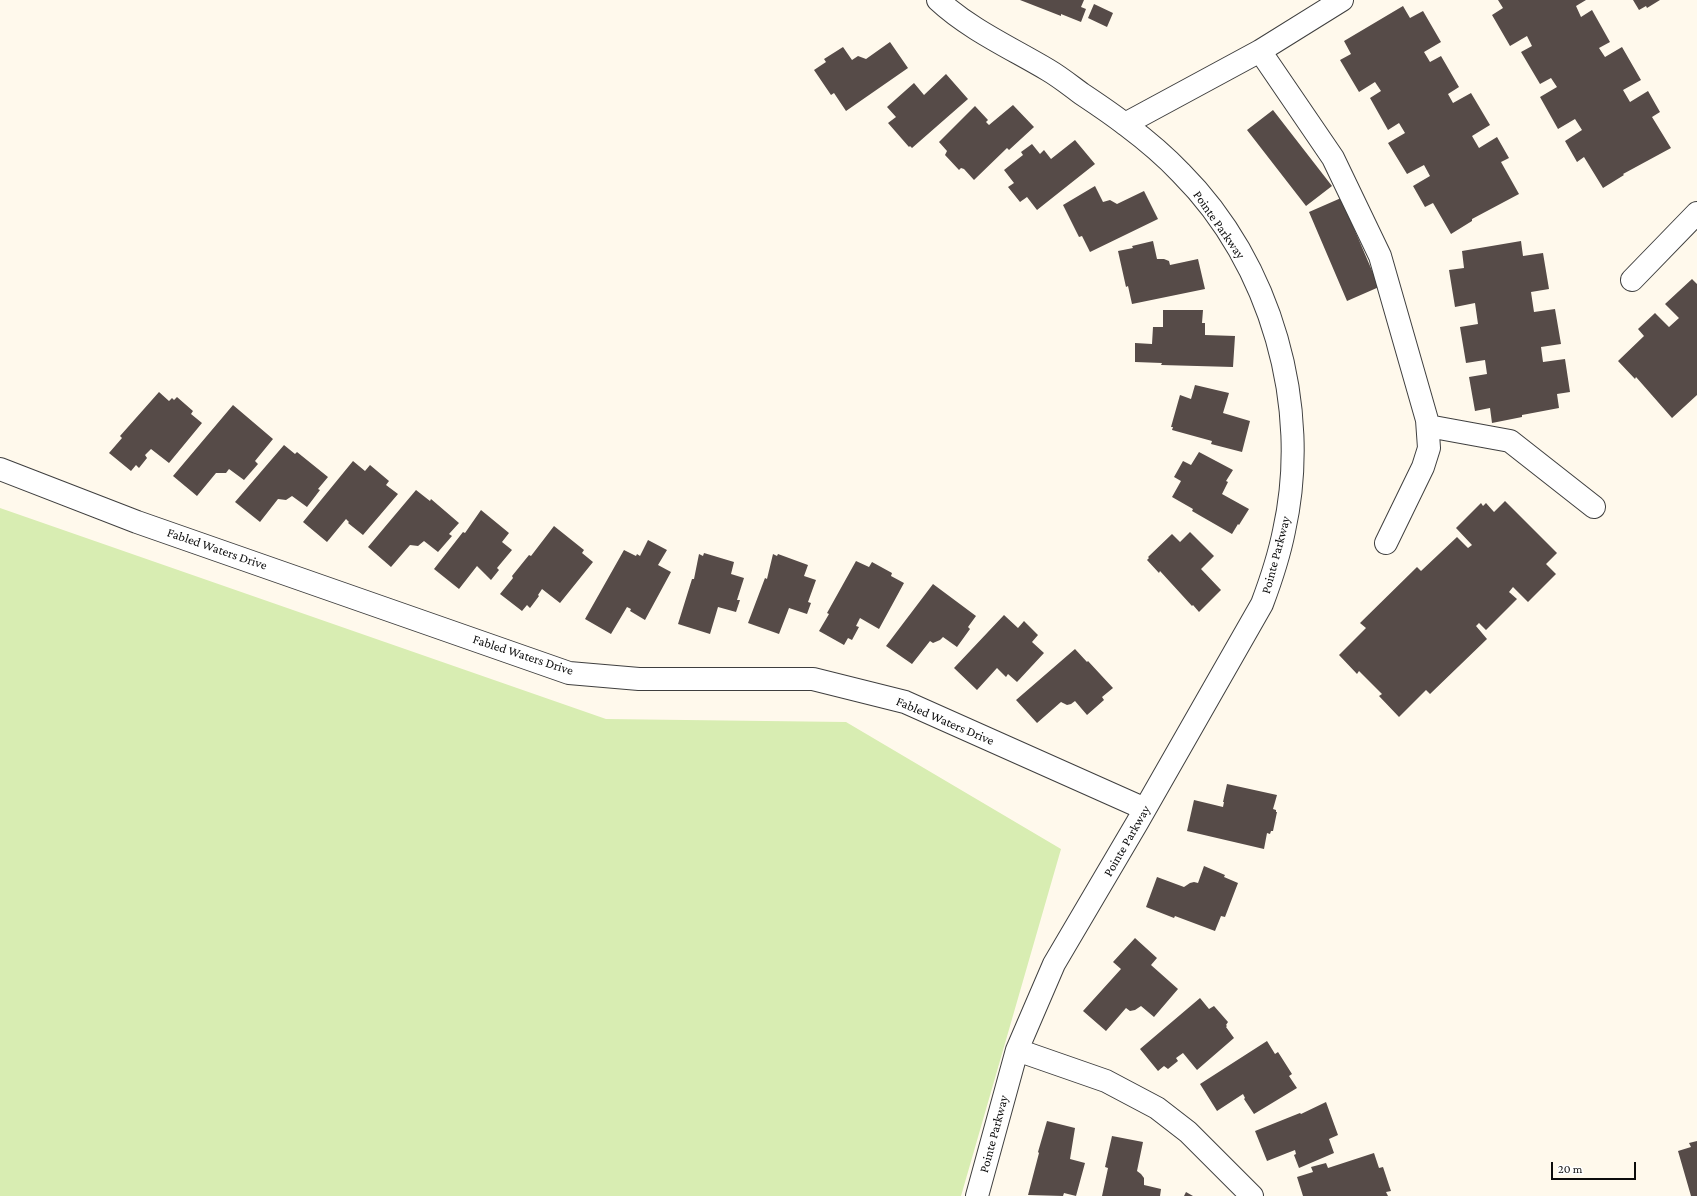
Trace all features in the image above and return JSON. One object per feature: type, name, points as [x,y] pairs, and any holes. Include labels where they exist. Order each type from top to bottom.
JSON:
[{"type":"street","name":"Pointe Parkway","points":[[938,0],[954,15],[1050,71],[1125,124],[1155,148],[1182,174],[1219,219],[1248,266],[1264,301],[1276,337],[1285,374],[1291,412],[1292,451],[1290,490],[1285,529],[1275,568],[1262,604],[1145,809],[1054,964],[1017,1050],[977,1196]]},
{"type":"street","points":[[1125,124],[1260,51],[1342,0]]},
{"type":"street","points":[[1260,51],[1333,158],[1380,256],[1428,426],[1429,448],[1423,467],[1386,543]]},
{"type":"street","points":[[1632,280],[1697,213]]},
{"type":"street","points":[[1428,426],[1510,441],[1594,507]]},
{"type":"street","name":"Fabled Waters Drive","points":[[0,469],[137,522],[569,672],[639,679],[813,679],[905,702],[1145,809]]},
{"type":"street","points":[[1017,1050],[1106,1081],[1157,1108],[1188,1132],[1252,1196]]},
{"type":"green space","points":[[0,508],[606,719],[846,722],[1061,849],[961,1196],[0,1196]]},
{"type":"building","points":[[1020,0],[1084,0],[1081,7],[1086,9],[1081,22]]},
{"type":"building","points":[[1498,0],[1586,0],[1576,6],[1581,17],[1592,10],[1610,42],[1599,48],[1605,57],[1622,47],[1641,80],[1623,90],[1630,102],[1648,91],[1660,112],[1652,117],[1671,148],[1623,174],[1624,175],[1603,188],[1584,157],[1577,162],[1565,141],[1582,130],[1575,119],[1558,129],[1540,97],[1557,87],[1551,78],[1540,84],[1521,52],[1532,46],[1527,36],[1510,46],[1492,15],[1503,8]]},
{"type":"building","points":[[1633,0],[1660,0],[1647,8],[1646,6],[1639,10]]},
{"type":"building","points":[[1094,4],[1113,13],[1107,27],[1088,18]]},
{"type":"building","points":[[1403,6],[1410,18],[1423,11],[1441,42],[1424,52],[1430,62],[1441,56],[1459,87],[1448,94],[1453,103],[1471,93],[1490,125],[1472,136],[1479,148],[1497,137],[1509,158],[1501,162],[1519,194],[1472,219],[1472,221],[1451,234],[1433,203],[1425,207],[1413,186],[1430,176],[1424,165],[1407,174],[1388,143],[1405,133],[1399,123],[1388,130],[1370,98],[1381,91],[1375,82],[1359,92],[1340,60],[1351,54],[1344,41]]},
{"type":"building","points":[[890,42],[908,68],[846,111],[834,93],[831,95],[814,70],[826,62],[824,59],[843,47],[852,60],[858,56],[866,59]]},
{"type":"building","points":[[946,74],[968,99],[912,148],[910,146],[909,147],[888,123],[896,117],[887,107],[914,83],[924,95]]},
{"type":"building","points":[[1013,105],[1034,127],[1009,150],[1007,148],[974,180],[964,169],[961,168],[959,170],[945,155],[947,151],[939,142],[975,106],[988,120],[986,122],[989,125]]},
{"type":"building","points":[[1273,110],[1332,186],[1306,206],[1247,130]]},
{"type":"building","points":[[1075,140],[1095,164],[1037,210],[1027,197],[1020,202],[1008,187],[1014,183],[1004,170],[1023,155],[1021,152],[1032,144],[1040,154],[1044,150],[1051,159]]},
{"type":"building","points":[[1095,186],[1103,202],[1110,200],[1117,204],[1144,191],[1158,219],[1090,252],[1082,236],[1079,237],[1063,205]]},
{"type":"building","points":[[1341,198],[1379,287],[1347,301],[1309,212]]},
{"type":"building","points":[[1153,241],[1157,259],[1169,261],[1170,265],[1198,259],[1205,289],[1132,304],[1128,286],[1126,287],[1118,251],[1133,248],[1132,246]]},
{"type":"building","points":[[1521,241],[1523,256],[1543,253],[1549,289],[1531,292],[1534,312],[1555,309],[1561,344],[1541,347],[1543,362],[1565,359],[1570,392],[1557,394],[1559,408],[1522,415],[1522,417],[1492,423],[1490,408],[1475,411],[1469,377],[1487,374],[1485,360],[1466,363],[1460,327],[1478,324],[1475,303],[1455,307],[1449,270],[1464,268],[1462,251]]},
{"type":"building","points":[[1692,279],[1697,284],[1697,395],[1672,418],[1636,377],[1635,379],[1618,361],[1644,336],[1638,329],[1655,313],[1669,327],[1679,318],[1665,304]]},
{"type":"building","points":[[1163,310],[1203,310],[1202,323],[1205,323],[1205,335],[1235,336],[1233,367],[1161,365],[1162,363],[1135,362],[1135,343],[1152,344],[1153,327],[1163,327]]},
{"type":"building","points":[[1195,385],[1229,393],[1223,413],[1250,421],[1242,452],[1211,444],[1212,441],[1172,430],[1173,427],[1171,427],[1180,395],[1191,399]]},
{"type":"building","points":[[159,392],[169,401],[172,398],[174,400],[177,397],[193,411],[191,414],[202,423],[169,463],[151,449],[145,455],[147,458],[139,468],[136,465],[131,471],[109,453],[122,438],[120,436]]},
{"type":"building","points":[[233,405],[273,439],[255,461],[258,464],[244,480],[229,469],[226,473],[216,473],[197,496],[173,476]]},
{"type":"building","points":[[284,445],[295,454],[297,452],[328,477],[318,489],[320,490],[307,507],[292,496],[286,500],[278,499],[260,522],[235,502]]},
{"type":"building","points":[[1199,452],[1233,470],[1226,481],[1228,482],[1222,494],[1249,509],[1232,534],[1192,511],[1193,509],[1172,497],[1181,481],[1174,477],[1183,461],[1191,465]]},
{"type":"building","points":[[353,461],[365,471],[370,465],[389,481],[386,485],[398,494],[363,535],[348,523],[349,522],[346,519],[327,542],[303,522]]},
{"type":"building","points":[[416,490],[430,501],[431,499],[459,523],[449,534],[452,536],[438,552],[424,541],[418,546],[410,545],[391,567],[368,547]]},
{"type":"building","points":[[1505,501],[1557,553],[1546,564],[1556,574],[1528,602],[1513,587],[1509,592],[1517,599],[1486,630],[1479,623],[1476,626],[1487,639],[1430,694],[1426,690],[1399,717],[1379,696],[1382,694],[1359,671],[1357,674],[1339,655],[1366,628],[1360,623],[1417,567],[1421,571],[1457,537],[1468,548],[1472,545],[1456,528],[1481,503],[1483,506],[1486,503],[1494,512]]},
{"type":"building","points":[[481,510],[509,533],[502,542],[512,550],[497,568],[499,570],[491,580],[477,566],[459,589],[434,569],[463,532],[465,533]]},
{"type":"building","points":[[554,526],[584,550],[582,553],[593,562],[560,603],[542,589],[538,595],[539,596],[530,608],[527,605],[522,611],[500,594],[513,578],[512,576],[529,555],[531,556]]},
{"type":"building","points":[[1190,532],[1214,556],[1201,569],[1221,590],[1199,612],[1160,571],[1159,573],[1147,560],[1149,558],[1148,557],[1172,534],[1180,542]]},
{"type":"building","points":[[648,540],[667,550],[658,565],[671,572],[645,620],[630,611],[631,609],[627,607],[611,634],[585,619],[624,550],[636,556],[637,554],[640,556]]},
{"type":"building","points":[[704,553],[734,562],[731,574],[744,578],[737,600],[740,600],[736,612],[718,607],[710,634],[678,624],[692,579],[694,579],[699,554],[703,556]]},
{"type":"building","points":[[773,554],[777,556],[778,554],[808,565],[804,576],[816,580],[808,602],[811,603],[807,614],[789,608],[779,634],[748,623],[765,578],[767,579]]},
{"type":"building","points":[[856,561],[869,567],[872,562],[892,573],[891,576],[904,583],[879,629],[860,618],[856,626],[859,627],[852,640],[848,638],[844,645],[819,631],[829,614],[827,613]]},
{"type":"building","points":[[933,584],[976,616],[968,627],[970,629],[957,647],[943,637],[933,643],[930,641],[912,664],[886,646]]},
{"type":"building","points":[[1004,615],[1018,628],[1024,621],[1038,635],[1032,642],[1044,653],[1017,682],[1008,674],[1006,677],[997,668],[977,690],[954,668]]},
{"type":"building","points":[[1075,649],[1113,688],[1102,697],[1104,700],[1087,715],[1075,701],[1067,705],[1061,702],[1037,723],[1016,700]]},
{"type":"building","points":[[1227,784],[1277,795],[1273,809],[1277,812],[1273,831],[1271,831],[1270,834],[1267,833],[1264,849],[1187,831],[1194,800],[1223,807]]},
{"type":"building","points":[[1204,866],[1225,875],[1224,877],[1238,883],[1225,917],[1221,916],[1215,931],[1146,907],[1157,877],[1184,887],[1190,883],[1198,883]]},
{"type":"building","points":[[1135,938],[1157,958],[1151,965],[1178,989],[1154,1017],[1141,1006],[1130,1011],[1126,1008],[1106,1031],[1083,1011],[1121,969],[1113,962]]},
{"type":"building","points":[[1200,998],[1209,1009],[1214,1006],[1228,1022],[1226,1027],[1234,1038],[1197,1070],[1183,1053],[1176,1058],[1178,1061],[1168,1069],[1164,1066],[1158,1071],[1140,1049]]},
{"type":"building","points":[[1267,1041],[1275,1054],[1278,1052],[1292,1074],[1289,1076],[1297,1088],[1254,1114],[1244,1099],[1243,1094],[1217,1111],[1200,1084]]},
{"type":"building","points":[[1326,1102],[1338,1135],[1329,1139],[1334,1153],[1299,1168],[1294,1155],[1296,1154],[1295,1150],[1267,1161],[1255,1131],[1300,1113],[1301,1114]]},
{"type":"building","points":[[1047,1121],[1075,1128],[1070,1159],[1085,1163],[1076,1196],[1064,1193],[1063,1196],[1028,1195]]},
{"type":"building","points":[[1112,1136],[1143,1142],[1137,1171],[1144,1178],[1144,1185],[1161,1189],[1160,1196],[1102,1196],[1108,1168],[1105,1167]]},
{"type":"building","points":[[1697,1141],[1697,1196],[1691,1196],[1678,1151],[1691,1147],[1689,1143]]},
{"type":"building","points":[[1374,1153],[1379,1168],[1383,1167],[1391,1191],[1386,1192],[1388,1196],[1303,1196],[1297,1177],[1313,1172],[1311,1167],[1326,1163],[1328,1168]]},
{"type":"building","points":[[1186,1192],[1193,1196],[1184,1196]]}]
